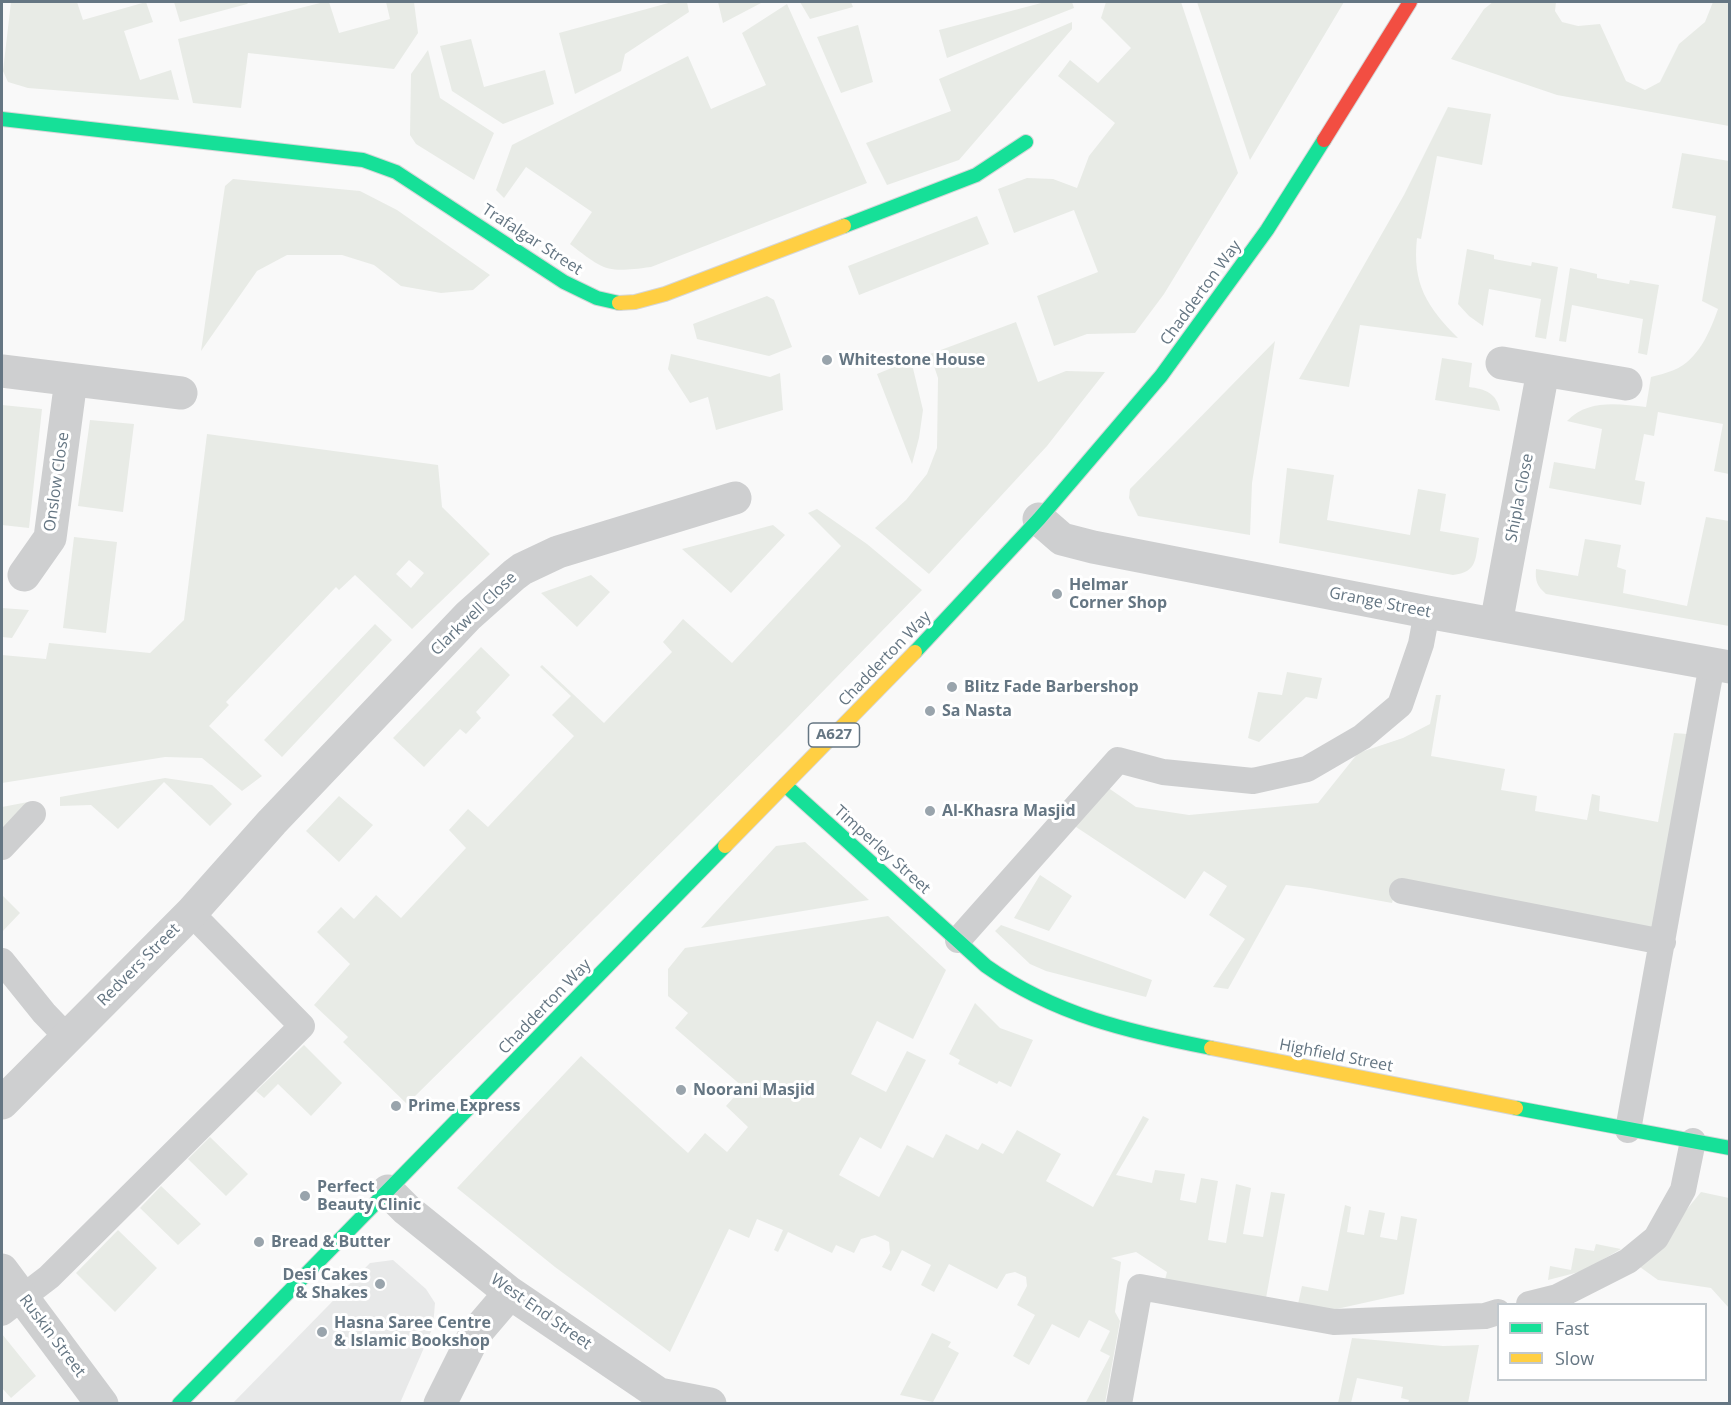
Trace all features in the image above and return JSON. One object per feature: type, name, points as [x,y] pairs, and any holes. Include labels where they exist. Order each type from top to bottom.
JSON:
[{"type":"street","name":"Chadderton Way","points":[[179,1404],[958,608],[1039,519],[1161,376],[1267,230],[1410,2]]},
{"type":"street","name":"Trafalgar Street","points":[[2,119],[363,160],[396,172],[582,292],[620,304],[643,302],[683,288],[976,175],[1026,142]]},
{"type":"street","points":[[1502,363],[1626,384]]},
{"type":"street","points":[[2,371],[181,393]]},
{"type":"street","name":"Shipla Close","points":[[1496,624],[1543,371]]},
{"type":"street","name":"Onslow Close","points":[[24,575],[50,538],[71,380]]},
{"type":"street","name":"Clarkwell Close","points":[[272,822],[478,606],[522,569],[558,552],[735,498]]},
{"type":"street","name":"Grange Street","points":[[1039,519],[1062,539],[1093,547],[1427,612],[1721,665]]},
{"type":"street","name":"Timperley Street","points":[[785,785],[958,939]]},
{"type":"street","name":"Redvers Street","points":[[2,1103],[191,913],[272,822]]},
{"type":"street","name":"Highfield Street","points":[[958,939],[986,966],[1022,992],[1052,1006],[1107,1024],[1165,1039],[1730,1148]]},
{"type":"street","name":"West End Street","points":[[388,1191],[510,1293],[658,1399],[710,1404]]},
{"type":"street","name":"Ruskin Street","points":[[2,1270],[12,1305],[102,1404]]},
{"type":"street","points":[[440,1404],[474,1334],[510,1293]]},
{"type":"lane","points":[[958,939],[1118,760],[1163,772],[1253,781],[1307,769],[1362,737],[1400,705],[1421,644],[1427,612]]},
{"type":"lane","points":[[1628,1130],[1663,942],[1721,665]]},
{"type":"lane","points":[[2,847],[33,814]]},
{"type":"lane","points":[[1402,891],[1663,942]]},
{"type":"lane","points":[[12,1305],[48,1278],[302,1026],[191,913]]},
{"type":"lane","points":[[2,961],[44,1013],[67,1037]]},
{"type":"lane","points":[[1536,1303],[1557,1297],[1628,1261],[1656,1238],[1683,1190],[1693,1141]]},
{"type":"lane","points":[[1119,1404],[1140,1287],[1334,1322],[1485,1316],[1497,1312]]},
{"type":"shaded area","points":[[11,2],[77,2],[83,20],[146,2],[153,22],[124,31],[140,80],[171,70],[179,100],[28,88],[8,82],[3,71]]},
{"type":"shaded area","points":[[174,2],[249,2],[180,22]]},
{"type":"shaded area","points":[[329,2],[339,33],[390,19],[386,2],[414,2],[418,33],[394,69],[248,53],[241,108],[193,103],[178,39]]},
{"type":"shaded area","points":[[672,2],[687,2],[689,12],[625,54],[621,71],[575,94],[559,33]]},
{"type":"shaded area","points":[[718,2],[763,2],[723,23]]},
{"type":"shaded area","points":[[800,2],[851,2],[853,7],[810,19]]},
{"type":"shaded area","points":[[1045,2],[1072,2],[1074,8],[947,58],[939,30]]},
{"type":"shaded area","points":[[1106,2],[1181,2],[1238,173],[1164,294],[1135,333],[1087,334],[1054,346],[1037,296],[1098,272],[1074,210],[1014,233],[998,189],[1027,178],[1053,179],[1077,188],[1089,156],[1115,123],[1058,76],[1070,60],[1098,83],[1131,48],[1101,18]]},
{"type":"shaded area","points":[[1197,2],[1344,2],[1250,160]]},
{"type":"shaded area","points":[[1493,2],[1556,2],[1555,11],[1562,22],[1578,26],[1600,24],[1626,81],[1645,90],[1660,82],[1679,44],[1705,22],[1713,2],[1729,2],[1729,126],[1557,95],[1451,59],[1484,9]]},
{"type":"shaded area","points":[[787,4],[867,183],[651,267],[624,270],[599,265],[570,244],[592,212],[526,167],[504,198],[496,190],[512,145],[688,56],[711,109],[766,85],[742,33]]},
{"type":"shaded area","points":[[1072,22],[1072,29],[959,160],[887,185],[866,143],[951,111],[939,79]]},
{"type":"shaded area","points":[[858,25],[873,82],[841,93],[817,37]]},
{"type":"shaded area","points":[[471,39],[484,87],[545,70],[554,104],[503,124],[452,91],[440,46]]},
{"type":"shaded area","points":[[428,50],[440,98],[494,133],[474,180],[416,144],[410,135],[411,74]]},
{"type":"shaded area","points":[[1448,107],[1491,114],[1482,165],[1437,156],[1421,239],[1417,238],[1417,269],[1424,294],[1438,316],[1458,338],[1360,325],[1349,387],[1299,379],[1404,195]]},
{"type":"shaded area","points":[[1682,153],[1729,161],[1729,474],[1714,471],[1723,424],[1658,412],[1654,436],[1644,434],[1635,480],[1645,482],[1641,505],[1549,488],[1554,462],[1595,469],[1602,429],[1567,421],[1584,409],[1594,406],[1614,404],[1646,407],[1651,377],[1674,370],[1690,359],[1707,336],[1715,318],[1718,309],[1702,301],[1716,216],[1672,208]]},
{"type":"shaded area","points":[[233,179],[360,191],[397,210],[490,275],[473,290],[441,293],[401,286],[374,265],[342,255],[287,255],[257,271],[201,351],[225,186]]},
{"type":"shaded area","points":[[977,216],[989,244],[859,295],[848,266]]},
{"type":"shaded area","points":[[1467,249],[1494,255],[1494,259],[1531,266],[1532,262],[1558,267],[1546,339],[1535,337],[1541,299],[1489,289],[1483,326],[1458,304]]},
{"type":"shaded area","points":[[1570,268],[1597,274],[1597,278],[1629,284],[1630,280],[1659,285],[1647,355],[1638,353],[1643,319],[1572,305],[1566,342],[1559,341]]},
{"type":"shaded area","points":[[767,296],[774,300],[792,347],[769,356],[697,339],[693,324]]},
{"type":"shaded area","points":[[1016,322],[1038,382],[1066,371],[1105,372],[1047,446],[929,574],[875,528],[906,500],[927,474],[937,448],[938,378],[930,354]]},
{"type":"shaded area","points":[[1275,341],[1252,483],[1250,535],[1138,516],[1129,498],[1130,489]]},
{"type":"shaded area","points":[[671,354],[770,377],[780,373],[783,410],[716,430],[708,397],[690,403],[668,369]]},
{"type":"shaded area","points":[[1442,358],[1472,363],[1469,387],[1480,389],[1493,396],[1500,411],[1435,400]]},
{"type":"shaded area","points":[[911,360],[923,410],[912,464],[877,374]]},
{"type":"shaded area","points":[[2,405],[42,409],[29,528],[2,525]]},
{"type":"shaded area","points":[[90,420],[134,424],[123,512],[78,506]]},
{"type":"shaded area","points":[[207,434],[438,465],[442,507],[490,554],[412,629],[355,575],[339,590],[336,587],[226,702],[229,705],[209,726],[262,776],[242,791],[202,758],[165,757],[2,783],[2,655],[46,659],[49,643],[150,653],[184,620]],"holes":[[[409,560],[424,573],[411,588],[396,574]]]},
{"type":"shaded area","points":[[1287,468],[1334,475],[1327,520],[1410,535],[1418,489],[1446,494],[1440,531],[1479,538],[1474,563],[1467,571],[1453,575],[1279,543]]},
{"type":"shaded area","points":[[817,509],[867,544],[922,590],[786,729],[407,1104],[343,1042],[348,1037],[314,1005],[350,964],[317,932],[341,907],[354,919],[376,895],[401,918],[466,848],[449,830],[468,809],[488,827],[574,736],[552,715],[571,696],[540,667],[542,665],[604,723],[672,652],[663,642],[683,619],[732,663],[841,546],[808,513]]},
{"type":"shaded area","points":[[1706,517],[1729,521],[1729,626],[1546,594],[1537,583],[1536,569],[1578,576],[1585,539],[1621,545],[1617,567],[1626,570],[1623,593],[1687,606]]},
{"type":"shaded area","points":[[773,525],[785,535],[731,593],[682,549]]},
{"type":"shaded area","points":[[74,537],[117,542],[106,633],[63,628]]},
{"type":"shaded area","points":[[591,575],[610,592],[577,627],[541,593]]},
{"type":"shaded area","points":[[2,608],[29,610],[12,638],[2,637]]},
{"type":"shaded area","points":[[375,624],[392,640],[282,757],[264,740]]},
{"type":"shaded area","points":[[481,647],[510,675],[476,712],[481,718],[466,734],[460,729],[424,767],[393,738]]},
{"type":"shaded area","points":[[1287,672],[1322,678],[1317,699],[1306,697],[1259,742],[1248,738],[1258,692],[1282,695]]},
{"type":"shaded area","points":[[1436,695],[1441,695],[1431,756],[1505,769],[1501,790],[1537,796],[1535,811],[1587,820],[1592,794],[1600,796],[1599,811],[1658,822],[1674,733],[1687,734],[1652,928],[1398,880],[1392,903],[1286,885],[1228,989],[1213,987],[1245,939],[1209,915],[1227,886],[1204,871],[1185,899],[1073,825],[1107,787],[1136,807],[1189,815],[1318,803],[1358,753],[1403,738],[1430,724]]},
{"type":"shaded area","points":[[165,778],[212,785],[232,804],[210,826],[164,782],[118,829],[91,805],[60,806],[60,797]]},
{"type":"shaded area","points":[[339,796],[373,825],[339,862],[306,831]]},
{"type":"shaded area","points":[[28,802],[2,830],[2,807]]},
{"type":"shaded area","points":[[805,842],[869,900],[701,928],[776,846]]},
{"type":"shaded area","points":[[1040,875],[1072,896],[1049,931],[1014,918]]},
{"type":"shaded area","points":[[2,895],[20,913],[2,932]]},
{"type":"shaded area","points":[[888,916],[946,970],[913,1039],[877,1021],[851,1074],[886,1092],[907,1051],[926,1060],[881,1149],[860,1137],[839,1175],[879,1197],[907,1145],[933,1158],[946,1134],[978,1150],[982,1143],[1003,1154],[1017,1130],[1061,1154],[1046,1181],[1093,1207],[1143,1116],[1149,1119],[1116,1175],[1152,1183],[1155,1170],[1185,1174],[1180,1200],[1196,1203],[1201,1178],[1218,1181],[1208,1240],[1226,1243],[1236,1184],[1251,1188],[1243,1234],[1263,1237],[1271,1192],[1285,1194],[1266,1298],[1165,1280],[1167,1272],[1136,1252],[1111,1258],[1121,1262],[1115,1312],[1120,1321],[1105,1403],[1085,1404],[1110,1356],[1100,1351],[1110,1331],[1089,1320],[1079,1338],[1052,1324],[1029,1365],[1013,1356],[1035,1315],[1017,1305],[1027,1286],[1026,1277],[1015,1272],[1006,1274],[997,1289],[949,1264],[934,1292],[921,1285],[931,1265],[902,1250],[891,1271],[882,1267],[890,1253],[889,1242],[875,1235],[861,1239],[854,1253],[836,1245],[832,1253],[788,1232],[778,1252],[774,1250],[783,1230],[757,1219],[749,1238],[729,1229],[670,1352],[555,1267],[457,1188],[581,1056],[688,1153],[705,1133],[727,1152],[748,1127],[726,1106],[743,1087],[675,1028],[688,1013],[668,996],[668,969],[685,948]]},
{"type":"shaded area","points":[[1001,925],[1152,980],[1146,997],[1046,971],[1030,964],[995,931]]},
{"type":"shaded area","points":[[975,1003],[1000,1028],[1033,1040],[1011,1087],[999,1081],[997,1084],[958,1064],[960,1060],[949,1054]]},
{"type":"shaded area","points":[[304,1045],[342,1083],[311,1116],[278,1084],[264,1098],[256,1091]]},
{"type":"shaded area","points":[[210,1137],[248,1174],[226,1196],[188,1159]]},
{"type":"shaded area","points":[[161,1186],[201,1224],[178,1245],[140,1208]]},
{"type":"shaded area","points":[[1701,1192],[1729,1198],[1729,1308],[1711,1288],[1658,1280],[1640,1267]]},
{"type":"shaded area","points":[[1345,1205],[1351,1207],[1347,1232],[1364,1235],[1369,1210],[1385,1213],[1380,1237],[1397,1240],[1401,1216],[1417,1219],[1404,1294],[1332,1310],[1298,1304],[1302,1286],[1328,1291]]},
{"type":"shaded area","points":[[118,1230],[157,1268],[115,1312],[76,1273]]},
{"type":"shaded area","points":[[1596,1244],[1621,1249],[1583,1271],[1548,1280],[1550,1266],[1571,1270],[1575,1248],[1594,1251]]},
{"type":"shaded area","points":[[393,1260],[426,1289],[435,1303],[433,1327],[400,1403],[233,1403],[370,1263]]},
{"type":"shaded area","points":[[932,1333],[951,1342],[948,1347],[959,1353],[933,1402],[900,1395]]},
{"type":"shaded area","points":[[2,1334],[36,1376],[11,1398],[2,1388]]},
{"type":"shaded area","points":[[1352,1338],[1443,1346],[1479,1345],[1468,1403],[1408,1403],[1409,1400],[1401,1398],[1403,1387],[1357,1378],[1351,1403],[1338,1403]]},
{"type":"traffic: fast","points":[[2,119],[363,160],[396,172],[564,282],[597,298],[619,303]]},
{"type":"traffic: fast","points":[[915,652],[1039,519],[1161,376],[1267,230],[1324,140]]},
{"type":"traffic: fast","points":[[844,226],[976,175],[1026,142]]},
{"type":"traffic: fast","points":[[785,785],[986,966],[1012,983],[1066,1009],[1094,1019],[1122,1028],[1211,1048]]},
{"type":"traffic: fast","points":[[179,1404],[725,846]]},
{"type":"traffic: fast","points":[[1516,1108],[1730,1148]]},
{"type":"traffic: slow","points":[[619,303],[635,302],[665,294],[844,226]]},
{"type":"traffic: slow","points":[[725,846],[915,652]]},
{"type":"traffic: slow","points":[[1211,1048],[1516,1108]]},
{"type":"traffic: jam","points":[[1324,140],[1410,2]]},
{"type":"place","name":"Whitestone House","points":[[827,360]]},
{"type":"place","name":"Helmar Corner Shop","points":[[1057,594]]},
{"type":"place","name":"Blitz Fade Barbershop","points":[[952,687]]},
{"type":"place","name":"Sa Nasta","points":[[930,711]]},
{"type":"place","name":"Al-Khasra Masjid","points":[[930,811]]},
{"type":"place","name":"Noorani Masjid","points":[[681,1090]]},
{"type":"place","name":"Prime Express","points":[[396,1106]]},
{"type":"place","name":"Perfect Beauty Clinic","points":[[305,1196]]},
{"type":"place","name":"Bread & Butter","points":[[259,1242]]},
{"type":"place","name":"Desi Cakes & Shakes","points":[[380,1284]]},
{"type":"place","name":"Hasna Saree Centre & Islamic Bookshop","points":[[322,1332]]}]
